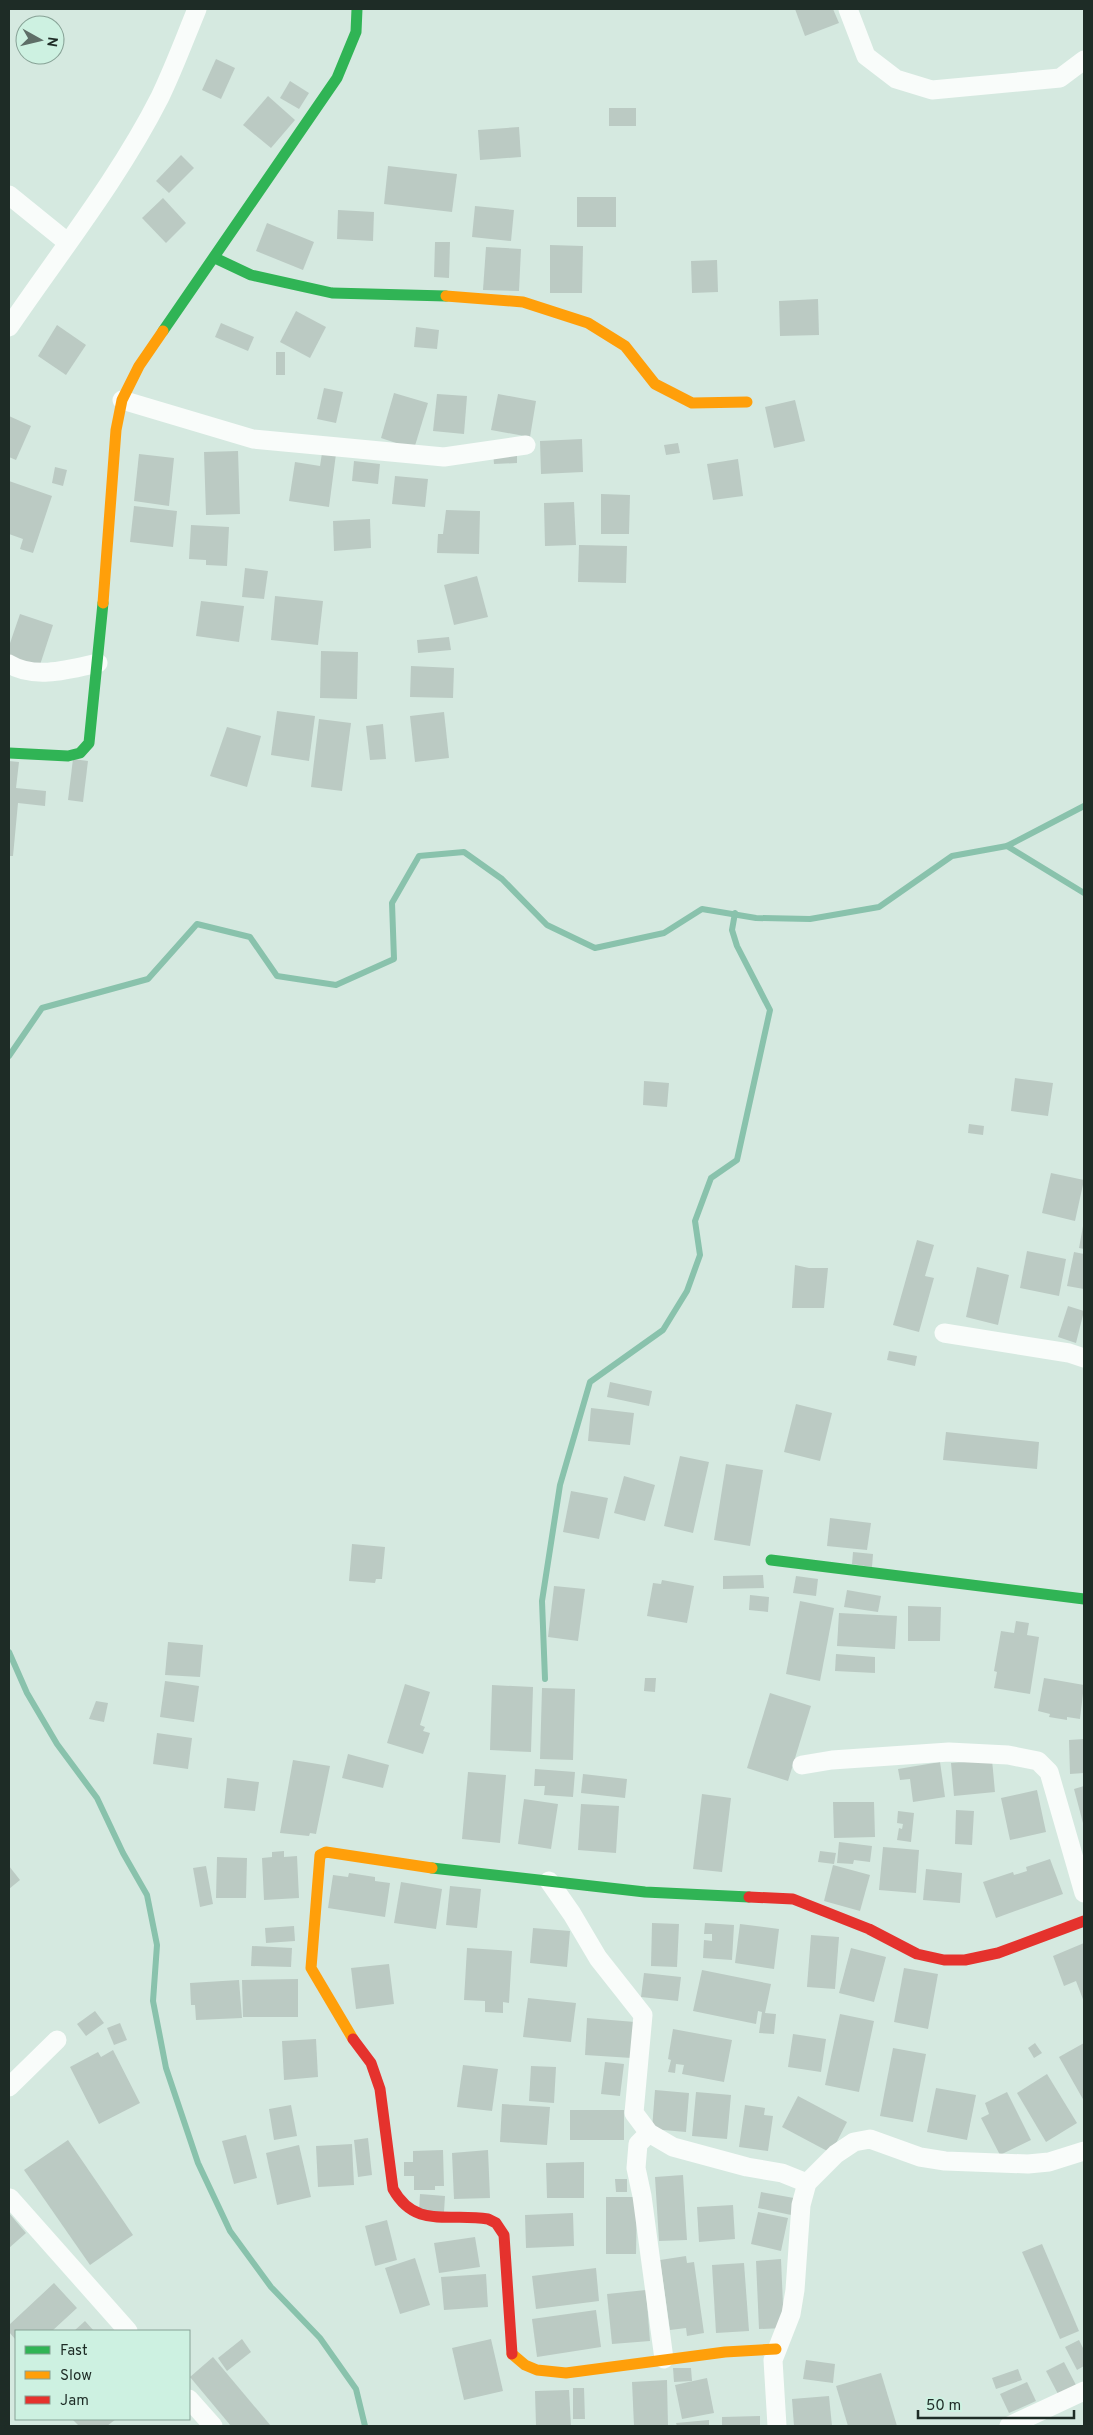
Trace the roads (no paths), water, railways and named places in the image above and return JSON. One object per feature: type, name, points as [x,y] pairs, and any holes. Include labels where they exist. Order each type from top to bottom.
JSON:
[{"type":"street","points":[[9,327],[106,186],[160,96],[198,9]]},
{"type":"street","points":[[9,753],[68,756],[80,753],[88,743],[98,663],[116,430],[122,400],[140,366],[338,78],[356,32],[357,9]]},
{"type":"street","points":[[848,9],[866,56],[896,79],[932,90],[1060,78],[1084,60]]},
{"type":"street","points":[[9,195],[67,242]]},
{"type":"street","points":[[215,258],[251,275],[332,292],[434,295],[523,302],[588,323],[625,346],[655,384],[692,403],[747,402]]},
{"type":"street","points":[[122,400],[253,439],[444,457],[526,446]]},
{"type":"street","points":[[9,664],[15,668],[47,672],[98,663]]},
{"type":"street","points":[[944,1333],[1069,1353],[1084,1358]]},
{"type":"street","points":[[771,1560],[1084,1600]]},
{"type":"street","points":[[802,1765],[832,1760],[949,1752],[1008,1755],[1038,1761],[1049,1772],[1084,1892]]},
{"type":"street","points":[[776,2349],[664,2359],[566,2373],[540,2373],[524,2365],[512,2355],[504,2235],[500,2227],[489,2219],[433,2216],[409,2209],[401,2203],[393,2189],[380,2088],[376,2076],[371,2063],[359,2050],[311,1968],[320,1855],[326,1852],[645,1892],[793,1900],[869,1930],[917,1954],[944,1960],[964,1960],[998,1953],[1084,1921]]},
{"type":"street","points":[[549,1881],[572,1914],[598,1958],[643,2015],[634,2113],[648,2133],[672,2147],[748,2167],[782,2173],[807,2184]]},
{"type":"street","points":[[9,2087],[57,2040]]},
{"type":"street","points":[[648,2133],[638,2144],[636,2168],[642,2196],[664,2359]]},
{"type":"street","points":[[776,2426],[773,2360],[791,2314],[795,2290],[801,2204],[807,2184],[836,2154],[854,2142],[870,2139],[920,2157],[945,2161],[1028,2164],[1049,2162],[1084,2151]]},
{"type":"street","points":[[10,2198],[127,2330]]},
{"type":"street","points":[[1009,2426],[1084,2391]]},
{"type":"street","points":[[190,2400],[213,2426]]},
{"type":"waterway","points":[[9,1056],[42,1008],[148,979],[197,924],[250,937],[277,976],[336,985],[394,959],[392,903],[419,856],[464,852],[502,879],[547,925],[595,948],[664,933],[702,909],[756,918],[810,919],[879,907],[952,856],[1007,846],[1084,806]]},
{"type":"waterway","points":[[1007,846],[1084,893]]},
{"type":"waterway","points":[[545,1679],[542,1601],[560,1485],[590,1382],[663,1330],[687,1291],[700,1255],[695,1221],[711,1178],[737,1160],[770,1010],[737,946],[732,930],[735,913]]},
{"type":"waterway","points":[[9,1652],[27,1693],[57,1744],[97,1798],[123,1853],[147,1895],[157,1945],[153,2001],[166,2068],[198,2163],[230,2231],[271,2287],[320,2338],[356,2389],[365,2426]]}]
